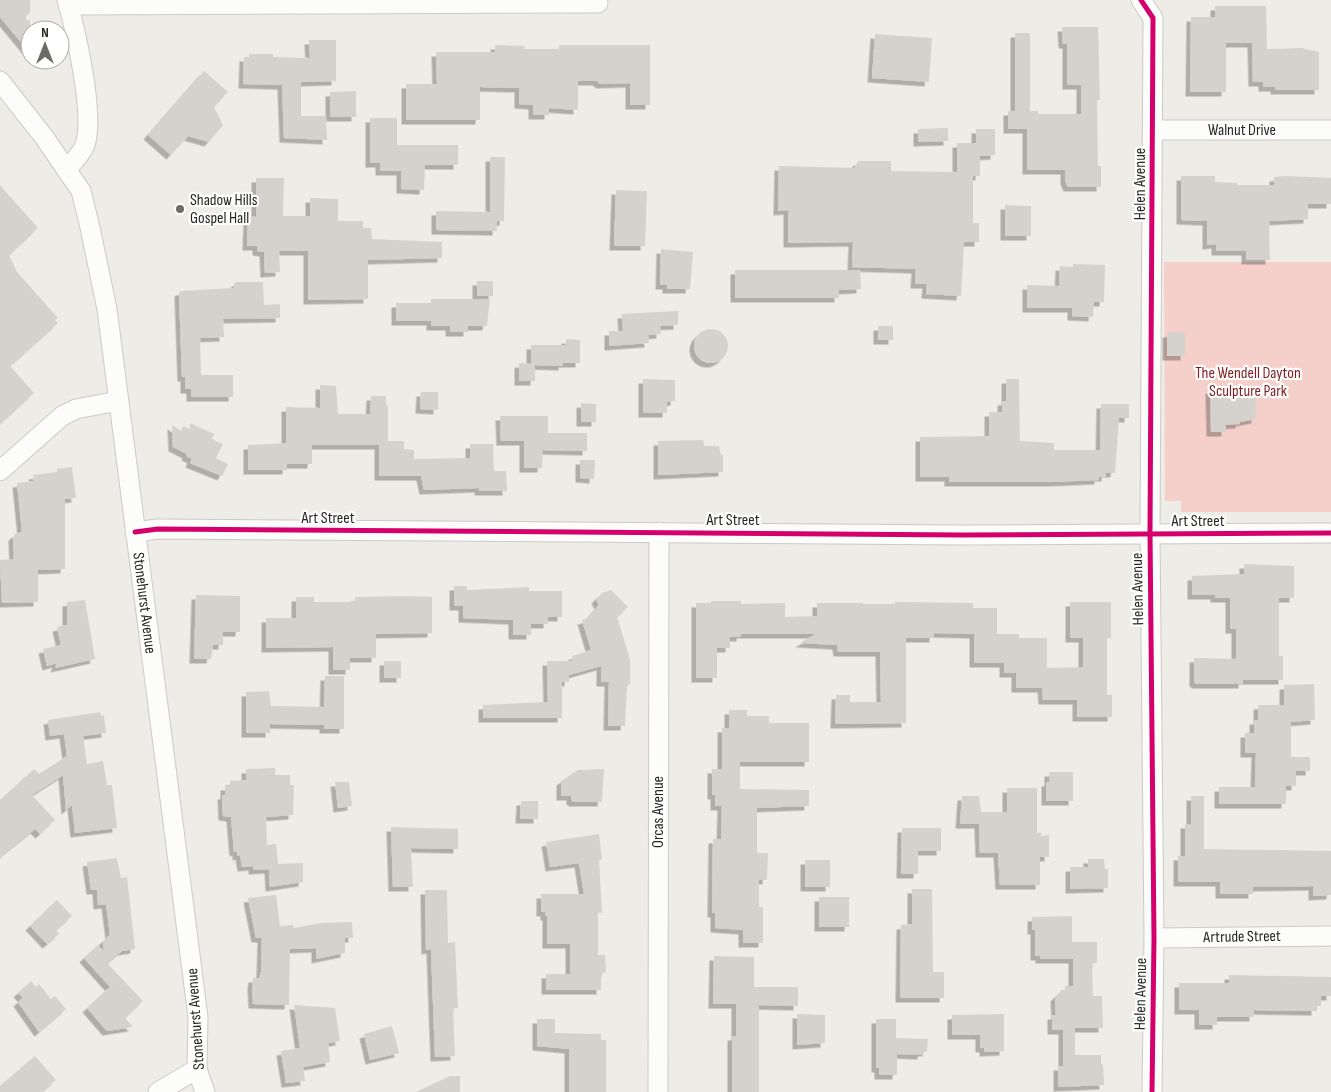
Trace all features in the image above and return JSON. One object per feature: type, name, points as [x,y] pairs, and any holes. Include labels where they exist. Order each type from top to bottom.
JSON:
[{"type":"street","name":"Helen Avenue","points":[[1141,0],[1153,18],[1150,533],[1154,938],[1152,1092]]},
{"type":"street","points":[[67,169],[85,147],[88,132],[80,51],[68,3],[598,4]]},
{"type":"street","name":"Stonehurst Avenue","points":[[4,94],[67,169],[81,191],[107,309],[198,1017],[197,1069],[205,1092]]},
{"type":"street","name":"Walnut Drive","points":[[1153,130],[1331,130]]},
{"type":"street","points":[[0,471],[62,416],[76,409],[118,401]]},
{"type":"street","name":"Art Street","points":[[135,532],[158,529],[1331,533]]},
{"type":"street","name":"Orcas Avenue","points":[[658,1092],[659,532]]},
{"type":"street","name":"Artrude Street","points":[[1154,938],[1331,936]]},
{"type":"street","points":[[158,1092],[197,1069]]},
{"type":"green space","name":"The Wendell Dayton Sculpture Park","points":[[1164,262],[1331,262],[1331,512],[1181,512],[1181,501],[1165,501]]},
{"type":"building","points":[[0,0],[30,0],[30,13],[25,17],[27,20],[20,20],[20,41],[0,17]]},
{"type":"building","points":[[1215,6],[1266,6],[1267,49],[1301,48],[1319,52],[1319,90],[1275,90],[1275,87],[1263,87],[1263,82],[1253,82],[1252,43],[1226,43],[1226,92],[1190,92],[1191,17],[1215,17]]},
{"type":"building","points":[[1062,27],[1098,27],[1100,100],[1097,100],[1098,166],[1101,166],[1101,187],[1068,187],[1065,180],[1065,170],[1027,170],[1027,129],[1008,129],[1008,111],[1015,111],[1015,33],[1030,33],[1030,111],[1038,111],[1038,114],[1081,114],[1081,85],[1067,85],[1067,44],[1063,44]]},
{"type":"building","points":[[875,34],[932,38],[929,82],[872,78]]},
{"type":"building","points":[[309,40],[336,40],[336,81],[301,82],[301,116],[326,116],[327,140],[284,138],[282,85],[243,84],[244,57],[249,57],[249,54],[273,54],[273,57],[310,58]]},
{"type":"building","points":[[495,45],[525,46],[524,49],[559,49],[559,45],[650,45],[650,105],[630,105],[630,83],[601,84],[597,81],[578,81],[578,110],[549,108],[549,115],[533,115],[533,105],[519,104],[519,88],[480,87],[480,120],[406,120],[406,84],[437,84],[436,52],[495,52]]},
{"type":"building","points":[[204,71],[228,92],[214,107],[223,125],[209,142],[188,136],[171,155],[148,135]]},
{"type":"building","points":[[356,91],[356,117],[330,117],[330,92]]},
{"type":"building","points":[[370,118],[397,118],[397,145],[458,145],[458,165],[425,165],[424,190],[401,189],[401,171],[380,171],[380,163],[370,163]]},
{"type":"building","points":[[948,128],[948,141],[918,142],[918,129]]},
{"type":"building","points":[[976,129],[995,129],[995,155],[980,156],[980,176],[973,176],[973,223],[979,223],[979,242],[964,242],[961,296],[926,294],[927,284],[915,284],[916,269],[852,267],[853,242],[788,243],[788,210],[778,211],[779,166],[854,168],[858,161],[891,161],[891,171],[957,172],[957,143],[976,143]]},
{"type":"building","points":[[490,157],[505,157],[504,221],[497,221],[497,231],[436,230],[436,211],[490,212]]},
{"type":"building","points":[[1181,176],[1215,176],[1215,182],[1237,183],[1237,185],[1274,185],[1274,177],[1331,178],[1331,204],[1308,204],[1308,219],[1269,221],[1270,260],[1246,260],[1246,251],[1216,251],[1216,244],[1207,245],[1207,221],[1181,220]]},
{"type":"building","points":[[256,178],[284,178],[283,216],[310,216],[310,198],[338,199],[338,221],[363,221],[363,228],[371,228],[372,239],[442,242],[442,258],[368,260],[368,299],[308,300],[308,251],[279,251],[280,272],[265,273],[264,252],[257,251],[257,246],[247,246],[248,216],[256,217]]},
{"type":"building","points":[[0,185],[38,228],[9,255],[17,272],[58,318],[55,320],[58,323],[10,366],[34,393],[0,424]]},
{"type":"building","points":[[616,190],[647,191],[645,246],[614,246]]},
{"type":"building","points":[[1005,205],[1031,206],[1031,236],[1005,236]]},
{"type":"building","points":[[661,249],[693,252],[690,289],[667,289],[667,285],[660,285]]},
{"type":"building","points":[[1073,264],[1105,265],[1104,302],[1094,302],[1093,317],[1072,316],[1072,308],[1027,308],[1027,285],[1059,286],[1060,266],[1073,267]]},
{"type":"building","points":[[735,270],[860,270],[861,289],[839,290],[839,298],[735,298]]},
{"type":"building","points":[[477,281],[493,281],[493,296],[477,296]]},
{"type":"building","points":[[237,282],[263,282],[264,305],[280,304],[280,318],[223,319],[224,337],[200,338],[201,375],[233,375],[233,397],[191,397],[191,389],[185,389],[185,377],[182,377],[179,293],[180,291],[234,288],[234,284]]},
{"type":"building","points":[[431,299],[490,299],[487,326],[468,326],[468,332],[450,332],[450,326],[431,326],[431,321],[396,321],[396,303],[431,303]]},
{"type":"building","points":[[678,311],[678,325],[660,326],[661,334],[648,335],[649,343],[609,346],[609,331],[623,331],[622,314]]},
{"type":"building","points":[[878,326],[893,326],[893,340],[878,340]]},
{"type":"building","points":[[711,329],[723,334],[728,346],[723,358],[711,363],[699,358],[694,346],[699,334]]},
{"type":"building","points":[[1185,332],[1185,356],[1167,356],[1167,333]]},
{"type":"building","points":[[566,339],[580,340],[580,363],[563,363],[563,366],[535,365],[535,381],[519,381],[519,363],[531,364],[531,345],[566,345]]},
{"type":"building","points":[[643,379],[675,380],[675,401],[667,402],[667,413],[643,413]]},
{"type":"building","points":[[1006,379],[1019,379],[1020,441],[1054,443],[1054,450],[1100,450],[1101,404],[1129,404],[1129,418],[1119,418],[1115,473],[1106,473],[1106,477],[1099,477],[1099,480],[1053,482],[949,482],[949,477],[920,477],[920,437],[989,436],[989,412],[1002,412],[1002,401],[1006,401]]},
{"type":"building","points":[[320,385],[336,386],[338,414],[370,414],[371,396],[386,396],[386,405],[388,405],[388,441],[404,441],[404,449],[414,450],[414,459],[470,458],[470,444],[493,444],[494,471],[506,471],[507,491],[479,491],[479,488],[424,490],[421,476],[379,476],[379,445],[312,445],[312,464],[287,464],[287,470],[248,470],[248,445],[286,443],[286,407],[320,408]]},
{"type":"building","points":[[1210,389],[1255,390],[1256,419],[1240,422],[1240,424],[1226,425],[1226,432],[1211,432]]},
{"type":"building","points":[[421,392],[438,392],[438,410],[420,409]]},
{"type":"building","points":[[581,403],[596,404],[596,422],[581,422]]},
{"type":"building","points":[[500,416],[548,416],[548,433],[587,433],[587,451],[543,450],[542,468],[524,468],[524,441],[501,441]]},
{"type":"building","points":[[190,423],[214,434],[212,439],[223,444],[216,458],[228,464],[222,476],[190,463],[192,459],[186,456],[187,454],[173,447],[172,425],[181,431],[183,426],[190,430]]},
{"type":"building","points":[[703,440],[704,446],[719,446],[721,455],[723,455],[723,472],[658,475],[658,441]]},
{"type":"building","points":[[580,460],[595,460],[594,479],[580,478]]},
{"type":"building","points":[[72,467],[76,498],[65,499],[65,569],[38,570],[38,602],[2,603],[0,560],[14,559],[13,537],[15,534],[22,532],[17,483],[34,481],[33,475],[57,472],[57,469]]},
{"type":"building","points":[[1244,564],[1294,566],[1294,598],[1279,598],[1279,656],[1283,656],[1283,680],[1243,680],[1243,684],[1197,684],[1194,682],[1194,658],[1236,659],[1236,629],[1230,629],[1230,598],[1215,598],[1215,595],[1192,595],[1192,576],[1244,574]]},
{"type":"building","points":[[454,586],[467,586],[467,590],[529,587],[529,591],[562,591],[562,617],[548,617],[548,624],[531,624],[531,635],[513,635],[513,620],[463,618],[463,606],[454,606]]},
{"type":"building","points":[[611,590],[628,607],[617,617],[630,659],[630,684],[627,686],[625,726],[608,726],[609,682],[601,682],[601,666],[569,675],[569,682],[562,682],[562,718],[483,718],[483,705],[548,702],[547,661],[573,661],[572,656],[591,650],[582,620],[587,619],[599,605],[596,599],[602,593]]},
{"type":"building","points":[[196,595],[240,596],[240,632],[223,632],[223,645],[213,645],[211,659],[194,659]]},
{"type":"building","points":[[296,597],[314,597],[314,602],[355,602],[355,597],[432,597],[432,633],[376,634],[376,658],[350,658],[350,670],[333,670],[333,647],[266,648],[266,618],[296,618]]},
{"type":"building","points":[[85,600],[95,659],[55,668],[57,663],[47,666],[43,649],[61,645],[57,627],[67,625],[67,602]]},
{"type":"building","points":[[711,601],[741,601],[741,604],[785,603],[785,617],[817,616],[817,603],[973,603],[973,608],[997,608],[997,634],[1019,634],[1019,638],[1047,638],[1047,668],[1083,667],[1083,638],[1070,638],[1070,602],[1111,602],[1111,638],[1107,638],[1107,695],[1112,695],[1112,717],[1077,717],[1077,700],[1043,700],[1042,688],[1016,688],[1016,673],[1004,673],[1004,663],[974,663],[974,634],[934,633],[934,638],[906,638],[906,723],[835,724],[836,695],[850,695],[850,702],[881,702],[880,652],[838,652],[837,645],[800,643],[816,634],[741,634],[741,637],[730,637],[730,648],[717,648],[717,678],[696,678],[696,603],[711,603]]},
{"type":"building","points":[[384,661],[401,661],[401,678],[384,678]]},
{"type":"building","points":[[325,676],[344,676],[344,729],[324,729],[324,725],[270,724],[270,733],[246,733],[246,692],[269,691],[271,706],[324,707]]},
{"type":"building","points":[[1314,684],[1315,720],[1291,722],[1291,757],[1310,757],[1310,771],[1296,771],[1296,786],[1286,786],[1286,804],[1219,804],[1219,787],[1255,787],[1256,753],[1245,753],[1245,733],[1254,733],[1254,720],[1258,720],[1258,705],[1284,705],[1284,685]]},
{"type":"building","points":[[729,710],[747,710],[747,716],[769,716],[769,723],[809,723],[809,762],[740,762],[740,789],[809,790],[809,806],[757,808],[757,853],[768,853],[767,880],[759,880],[759,907],[763,907],[763,943],[743,943],[743,930],[715,928],[715,913],[712,913],[713,839],[721,839],[722,806],[715,806],[715,795],[712,795],[712,769],[722,769],[722,728],[729,728]]},
{"type":"building","points":[[100,712],[101,716],[104,715],[106,733],[83,736],[87,764],[103,761],[107,785],[112,785],[117,828],[75,833],[72,805],[66,810],[63,775],[32,795],[55,820],[40,834],[35,829],[0,857],[0,800],[34,769],[39,774],[67,756],[64,734],[50,736],[48,720]]},
{"type":"building","points":[[275,768],[275,775],[290,775],[290,785],[294,785],[293,815],[266,817],[267,845],[276,844],[278,864],[303,863],[303,882],[270,887],[269,869],[253,870],[253,866],[242,867],[240,855],[237,856],[237,851],[234,852],[231,817],[223,816],[222,795],[225,795],[225,786],[230,786],[230,781],[246,780],[246,769]]},
{"type":"building","points":[[604,769],[602,802],[574,802],[571,800],[571,796],[561,796],[561,781],[578,770]]},
{"type":"building","points":[[1049,772],[1073,772],[1073,801],[1046,801],[1046,782],[1049,782]]},
{"type":"building","points":[[335,782],[349,782],[352,806],[338,808]]},
{"type":"building","points":[[1007,788],[1037,788],[1037,833],[1041,832],[1041,836],[1049,835],[1049,857],[1040,857],[1040,885],[1000,885],[998,853],[980,853],[979,824],[960,824],[962,796],[979,796],[981,812],[1007,812]]},
{"type":"building","points":[[1191,796],[1204,796],[1204,849],[1331,851],[1331,895],[1313,896],[1313,886],[1253,887],[1253,894],[1220,894],[1220,882],[1178,882],[1178,856],[1185,856],[1185,824],[1191,824]]},
{"type":"building","points":[[521,801],[538,801],[538,819],[520,819]]},
{"type":"building","points":[[391,827],[458,829],[458,849],[411,848],[413,887],[393,887]]},
{"type":"building","points":[[902,828],[941,828],[941,851],[918,851],[918,874],[901,874]]},
{"type":"building","points":[[599,834],[602,859],[599,860],[602,913],[598,913],[598,955],[605,955],[606,972],[601,974],[601,990],[546,990],[546,974],[570,974],[570,944],[547,944],[547,916],[545,916],[545,912],[541,912],[541,894],[584,894],[579,863],[550,867],[546,842]]},
{"type":"building","points":[[117,858],[121,878],[127,877],[135,949],[122,951],[107,963],[143,1001],[125,1018],[133,1027],[107,1031],[87,1008],[110,987],[84,958],[98,945],[104,952],[103,941],[110,935],[106,904],[98,905],[97,890],[91,890],[87,862]]},
{"type":"building","points":[[1088,859],[1104,859],[1105,869],[1108,869],[1108,888],[1070,889],[1070,867],[1088,867]]},
{"type":"building","points":[[805,860],[830,860],[830,887],[805,887]]},
{"type":"building","points":[[912,889],[932,889],[933,972],[944,972],[944,998],[900,998],[901,925],[912,924]]},
{"type":"building","points":[[425,890],[447,890],[448,943],[455,942],[458,1008],[453,1008],[455,1056],[435,1057],[431,949],[426,950]]},
{"type":"building","points":[[276,895],[280,926],[293,925],[294,928],[321,923],[352,922],[353,938],[345,938],[345,953],[316,959],[316,948],[290,949],[289,1005],[253,1004],[252,984],[253,978],[259,978],[261,972],[262,938],[256,938],[248,898]]},
{"type":"building","points":[[819,897],[849,897],[849,927],[819,927]]},
{"type":"building","points":[[57,900],[72,916],[56,930],[59,934],[47,944],[30,926]]},
{"type":"building","points":[[1072,916],[1072,942],[1097,942],[1097,963],[1092,963],[1093,996],[1102,996],[1103,1028],[1075,1028],[1075,1055],[1101,1055],[1104,1085],[1058,1087],[1058,1066],[1063,1066],[1063,1030],[1052,1030],[1052,1015],[1056,1015],[1055,997],[1062,990],[1065,990],[1065,986],[1073,986],[1073,959],[1040,959],[1040,956],[1035,956],[1035,930],[1032,930],[1032,917]]},
{"type":"building","points":[[714,956],[754,957],[754,987],[798,987],[798,1006],[759,1005],[759,1092],[732,1092],[732,1036],[736,1036],[736,1004],[713,1004]]},
{"type":"building","points":[[1229,975],[1331,977],[1331,996],[1321,996],[1321,1006],[1316,1006],[1316,1011],[1254,1010],[1254,1017],[1217,1017],[1217,1025],[1199,1025],[1199,1010],[1179,1010],[1179,983],[1229,983]]},
{"type":"building","points":[[31,981],[36,987],[39,984],[51,999],[55,996],[66,1009],[39,1032],[18,1002],[23,998],[18,993]]},
{"type":"building","points":[[294,1005],[335,1008],[340,1041],[328,1043],[330,1062],[303,1067],[305,1081],[286,1083],[281,1051],[300,1048]]},
{"type":"building","points":[[797,1014],[825,1015],[825,1043],[797,1045]]},
{"type":"building","points":[[1004,1014],[1004,1051],[984,1052],[984,1048],[980,1048],[980,1035],[952,1035],[952,1015]]},
{"type":"building","points":[[537,1019],[555,1019],[555,1033],[601,1034],[601,1040],[606,1040],[606,1092],[569,1092],[569,1049],[537,1046]]},
{"type":"building","points":[[876,1019],[896,1019],[896,1038],[928,1039],[927,1052],[922,1052],[922,1055],[897,1054],[897,1075],[879,1075],[879,1068],[876,1068]]},
{"type":"building","points":[[392,1026],[399,1053],[370,1060],[364,1034]]},
{"type":"building","points":[[35,1056],[56,1080],[42,1092],[0,1092],[0,1086]]},
{"type":"building","points":[[450,1076],[460,1076],[460,1092],[416,1092]]},
{"type":"cycle path","points":[[1141,0],[1153,18],[1150,533],[1154,938],[1152,1092]]},
{"type":"cycle path","points":[[135,532],[158,529],[963,535],[1331,533]]},
{"type":"place","name":"Shadow Hills Gospel Hall","points":[[180,209]]}]
